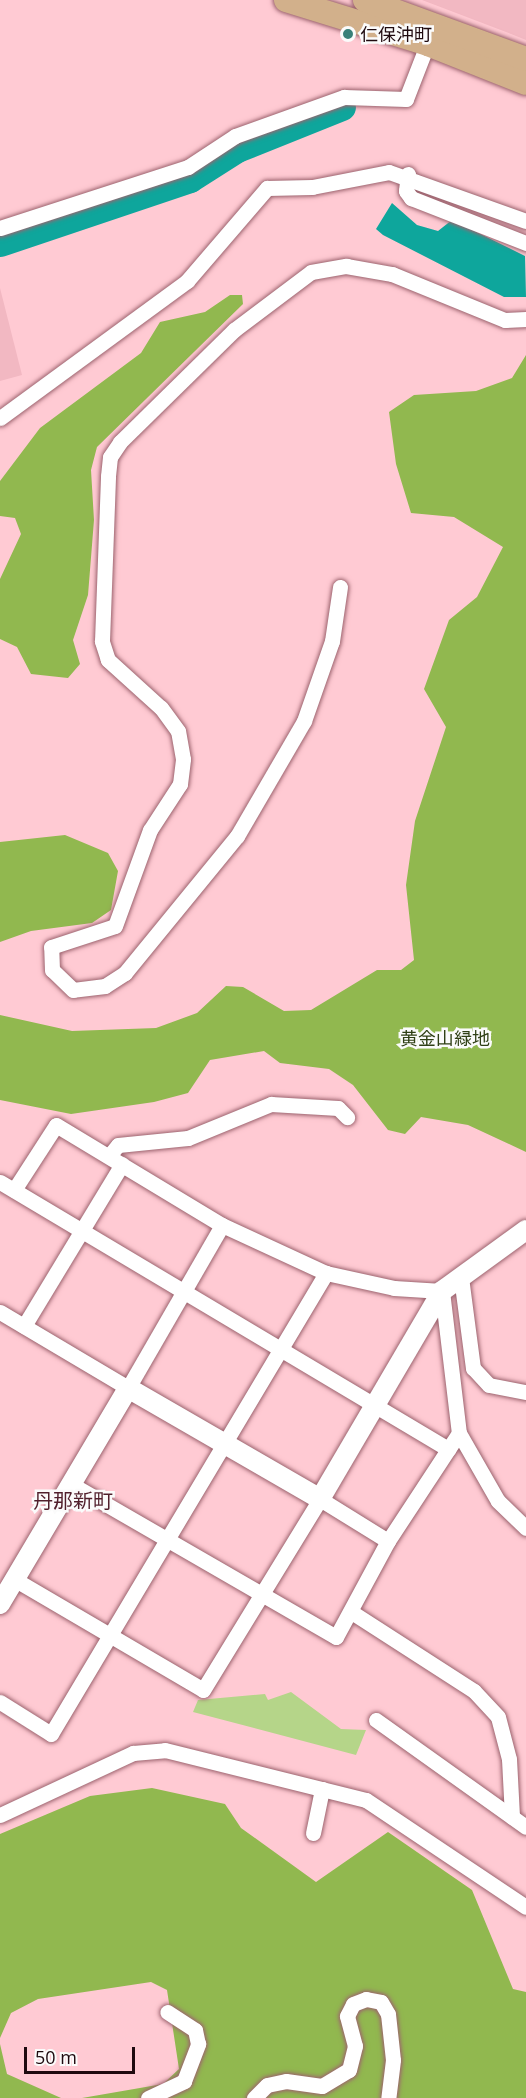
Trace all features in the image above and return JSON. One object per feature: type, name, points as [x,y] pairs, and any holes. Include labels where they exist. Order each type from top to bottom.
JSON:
[{"type":"main road","points":[[286,0],[432,33],[526,59]]},
{"type":"main road","points":[[365,0],[526,83]]},
{"type":"street","points":[[0,228],[188,167],[235,136],[344,97],[406,99],[432,33]]},
{"type":"street","points":[[0,418],[187,281],[267,189],[312,187],[389,172],[408,174],[526,221]]},
{"type":"street","points":[[408,174],[406,191],[411,198],[526,243]]},
{"type":"street","points":[[340,587],[332,641],[304,721],[237,836],[125,973],[105,986],[73,990],[52,970],[51,947],[115,926],[150,830],[180,784],[183,759],[178,731],[167,715],[127,681],[108,660],[102,641],[108,476],[110,457],[120,442],[234,330],[310,272],[346,266],[392,274],[505,320],[526,319]]},
{"type":"street","points":[[24,1326],[82,1231],[115,1160],[118,1145],[188,1138],[271,1104],[338,1108],[347,1117]]},
{"type":"street","points":[[14,1190],[56,1125],[222,1225],[326,1273],[394,1288],[442,1291]]},
{"type":"street","points":[[0,1182],[448,1449]]},
{"type":"street","points":[[0,1604],[222,1225]]},
{"type":"street","points":[[14,1580],[108,1638],[203,1690],[320,1500],[442,1291],[526,1230]]},
{"type":"street","points":[[0,1702],[51,1734],[221,1443],[326,1273]]},
{"type":"street","points":[[461,1277],[473,1368],[489,1385],[526,1392]]},
{"type":"street","points":[[442,1291],[459,1433],[498,1501],[526,1528]]},
{"type":"street","points":[[0,1312],[388,1541]]},
{"type":"street","points":[[71,1484],[260,1597],[336,1637],[353,1613],[388,1541],[459,1433]]},
{"type":"street","points":[[353,1613],[474,1691],[498,1717],[509,1760],[512,1817]]},
{"type":"street","points":[[376,1720],[526,1827]]},
{"type":"street","points":[[0,1815],[133,1753],[165,1749],[366,1800],[526,1907]]},
{"type":"street","points":[[314,1833],[322,1789]]},
{"type":"street","points":[[254,2098],[267,2085],[286,2081],[322,2086],[348,2070],[356,2046],[347,2016],[352,2004],[366,1998],[381,2002],[388,2014],[393,2060],[388,2098]]},
{"type":"street","points":[[148,2098],[184,2081],[198,2044],[195,2030],[167,2012]]},
{"type":"shaded area","points":[[422,0],[526,0],[526,40],[511,34]]},
{"type":"shaded area","points":[[0,288],[22,375],[0,381]]},
{"type":"green space","points":[[230,295],[242,295],[243,304],[97,447],[91,470],[94,520],[88,595],[73,640],[80,664],[68,678],[31,674],[17,647],[0,639],[0,579],[21,534],[15,518],[0,516],[0,481],[40,428],[141,353],[160,322],[205,312]]},
{"type":"green space","name":"黄金山緑地","points":[[526,355],[526,1152],[468,1125],[421,1117],[405,1134],[388,1130],[353,1085],[329,1069],[280,1063],[264,1051],[210,1060],[188,1093],[154,1102],[71,1114],[0,1100],[0,1015],[72,1031],[156,1028],[197,1013],[226,986],[243,987],[284,1011],[311,1010],[377,970],[401,970],[414,960],[406,885],[415,821],[446,727],[424,689],[449,620],[477,597],[503,547],[454,517],[411,513],[396,464],[389,412],[414,395],[476,391],[512,378]]},
{"type":"green space","points":[[65,835],[108,853],[118,871],[111,910],[92,923],[31,931],[0,942],[0,842]]},
{"type":"green space","points":[[291,1692],[341,1729],[366,1730],[356,1755],[193,1712],[198,1700],[265,1694],[268,1700]]},
{"type":"green space","points":[[152,1788],[225,1804],[241,1828],[316,1882],[388,1832],[472,1890],[513,1989],[526,1992],[526,2098],[82,2098],[163,2084],[179,2069],[167,1990],[151,1982],[38,1999],[11,2013],[0,2038],[0,1834],[90,1796]]},
{"type":"green space","points":[[0,2044],[7,2074],[61,2098],[0,2098]]},
{"type":"water","points":[[392,203],[417,225],[438,231],[452,220],[525,256],[526,297],[504,297],[383,235],[376,229]]},
{"type":"waterway","points":[[0,243],[190,179],[237,149],[342,107]]},
{"type":"place","name":"仁保沖町","points":[[348,34]]},
{"type":"district","name":"丹那新町","points":[[73,1500]]}]
